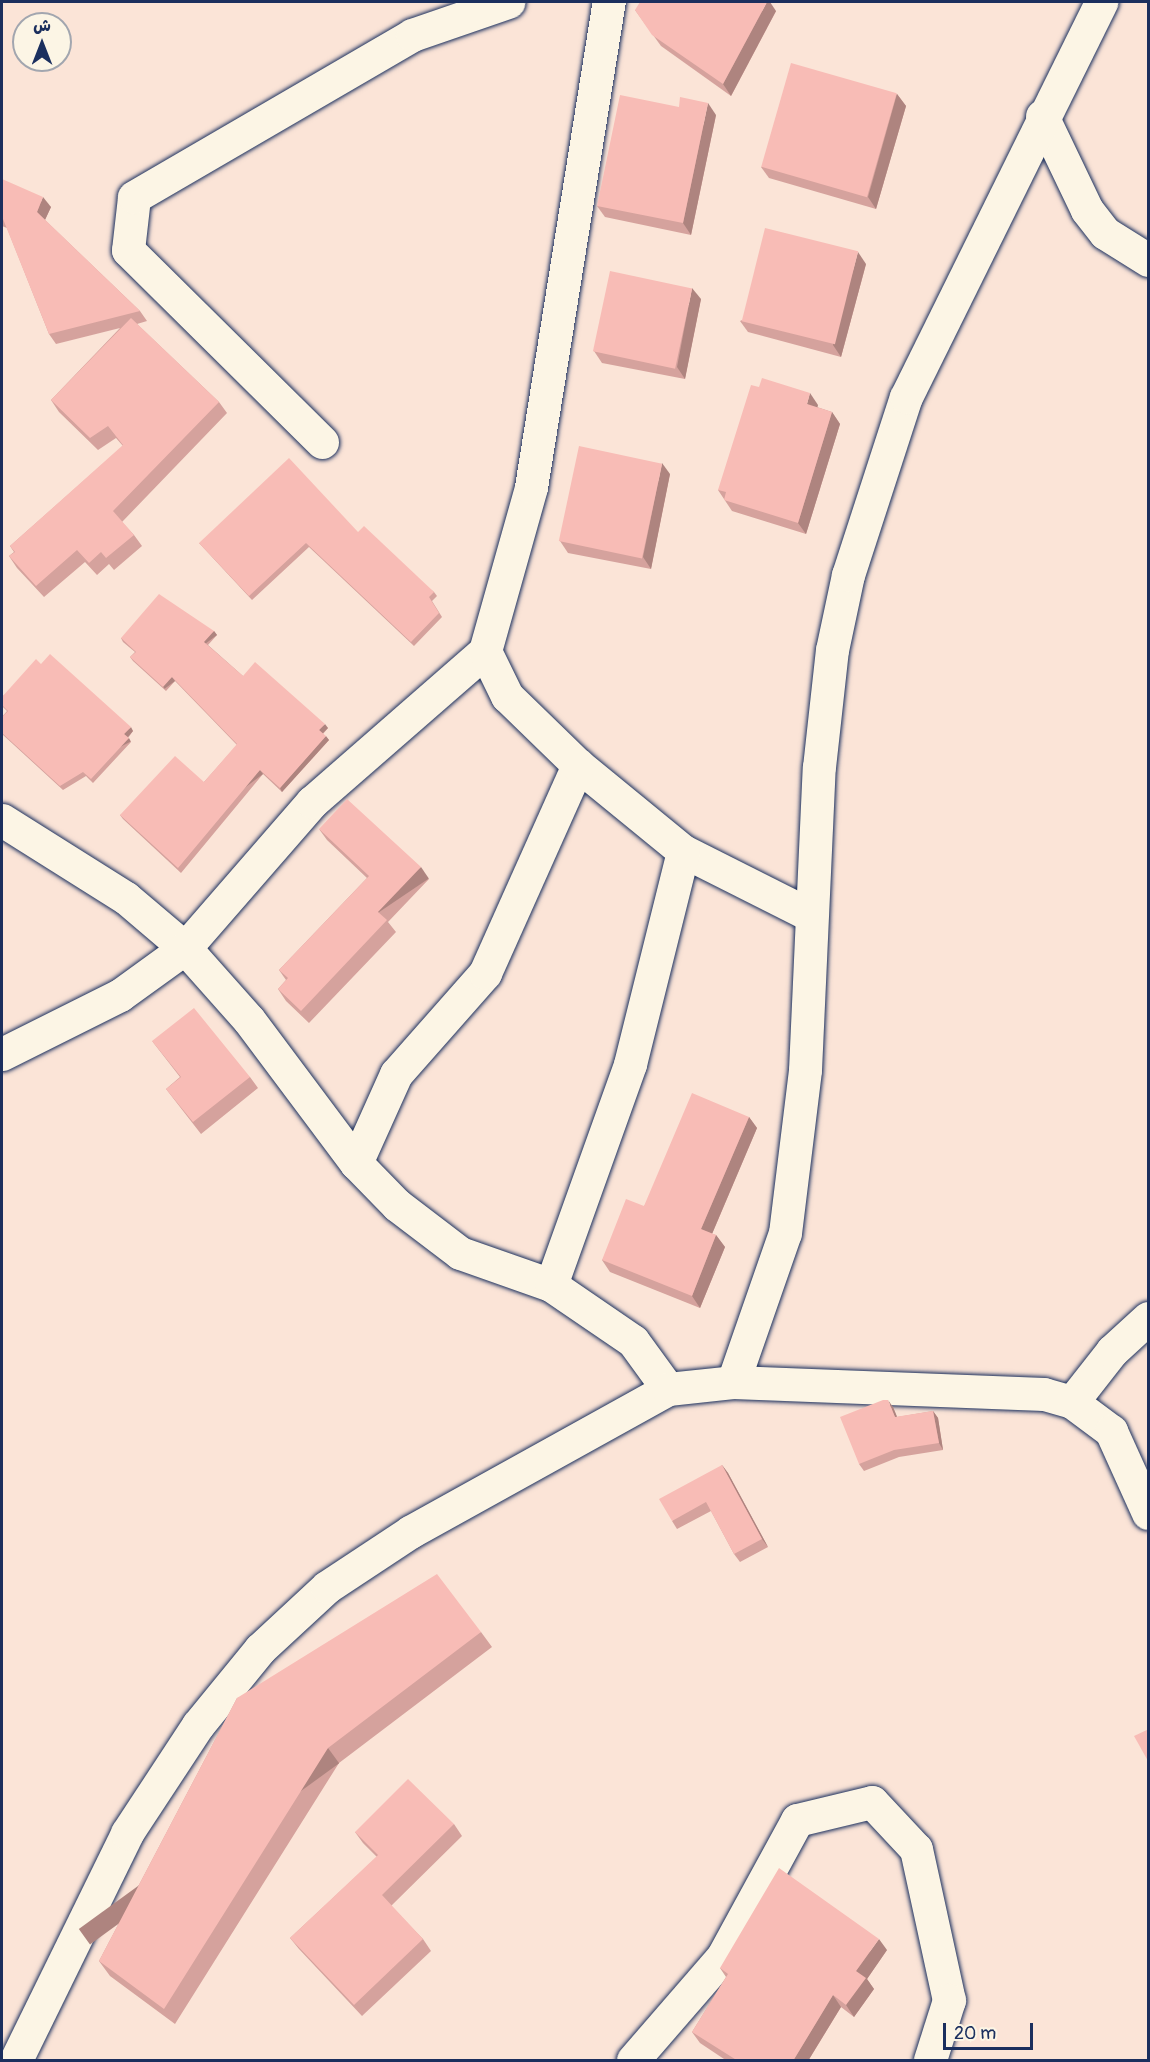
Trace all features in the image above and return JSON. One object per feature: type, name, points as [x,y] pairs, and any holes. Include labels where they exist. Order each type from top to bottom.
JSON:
[{"type":"street","points":[[322,442],[128,250],[134,197],[412,35],[508,2]]},
{"type":"street","points":[[2,1054],[120,995],[185,948],[312,802],[485,651],[531,487],[609,2]]},
{"type":"street","points":[[733,1382],[784,1233],[805,1070],[810,915],[832,650],[873,488],[906,397],[1042,116],[1101,2]]},
{"type":"street","points":[[1042,116],[1087,210],[1105,233],[1149,260]]},
{"type":"street","points":[[485,651],[507,696],[578,765],[683,851],[810,915]]},
{"type":"street","points":[[356,1163],[396,1074],[485,973],[578,765]]},
{"type":"street","points":[[2,820],[126,898],[185,948],[249,1020],[356,1163],[397,1205],[460,1253],[551,1285],[633,1341],[668,1389]]},
{"type":"street","points":[[551,1285],[630,1064],[683,851]]},
{"type":"street","points":[[1072,1402],[1112,1352],[1149,1318]]},
{"type":"street","points":[[16,2061],[127,1833],[198,1725],[260,1649],[327,1587],[410,1532],[668,1389],[733,1382],[1044,1394],[1072,1402],[1111,1431],[1149,1513]]},
{"type":"street","points":[[633,2061],[723,1956],[797,1820],[872,1802],[916,1849],[949,2000],[930,2061]]},
{"type":"building","points":[[640,2],[767,2],[723,84],[652,35],[635,10]]},
{"type":"building","points":[[791,63],[897,93],[867,197],[761,167]]},
{"type":"building","points":[[620,95],[679,107],[680,97],[708,103],[683,223],[597,206]]},
{"type":"building","points":[[2,179],[43,197],[37,212],[140,311],[49,334],[2,219]]},
{"type":"building","points":[[765,228],[858,251],[835,344],[742,321]]},
{"type":"building","points":[[610,271],[692,288],[675,369],[593,351]]},
{"type":"building","points":[[131,318],[219,402],[113,511],[134,535],[106,558],[101,552],[89,563],[77,550],[36,586],[9,556],[15,552],[10,546],[123,445],[108,426],[90,438],[51,400]]},
{"type":"building","points":[[762,378],[810,393],[807,404],[832,412],[798,523],[724,500],[726,492],[718,490],[751,385],[759,387]]},
{"type":"building","points":[[579,446],[662,464],[642,559],[559,541]]},
{"type":"building","points":[[289,458],[358,532],[364,526],[434,592],[429,597],[439,613],[411,642],[306,543],[249,596],[199,543]]},
{"type":"building","points":[[159,594],[214,631],[204,642],[243,676],[255,662],[325,724],[319,730],[326,736],[280,788],[260,770],[178,868],[120,815],[175,756],[204,782],[237,744],[172,677],[163,687],[130,657],[136,652],[121,638]]},
{"type":"building","points":[[50,654],[131,727],[124,734],[129,738],[91,779],[83,772],[60,786],[2,733],[2,717],[8,711],[2,705],[2,697],[36,659],[41,664]]},
{"type":"building","points":[[347,799],[421,867],[378,912],[387,920],[301,1011],[278,989],[288,978],[279,970],[369,876],[319,829]]},
{"type":"building","points":[[194,1008],[250,1077],[193,1122],[166,1089],[181,1077],[152,1041]]},
{"type":"building","points":[[692,1093],[749,1117],[701,1229],[716,1235],[692,1296],[602,1260],[626,1199],[644,1206]]},
{"type":"building","points":[[888,1400],[895,1417],[933,1411],[939,1443],[894,1450],[859,1464],[840,1417]]},
{"type":"building","points":[[722,1465],[762,1539],[734,1554],[706,1502],[672,1521],[659,1499]]},
{"type":"building","points":[[437,1574],[481,1632],[328,1748],[164,2009],[99,1961],[237,1698]]},
{"type":"building","points":[[1149,1729],[1149,1761],[1148,1761],[1134,1736]]},
{"type":"building","points":[[408,1779],[454,1824],[382,1895],[423,1939],[354,2005],[290,1938],[378,1855],[355,1832]]},
{"type":"building","points":[[779,1868],[879,1939],[856,1971],[866,1978],[846,2005],[833,1995],[793,2061],[738,2061],[692,2032],[728,1974],[720,1968]]}]
